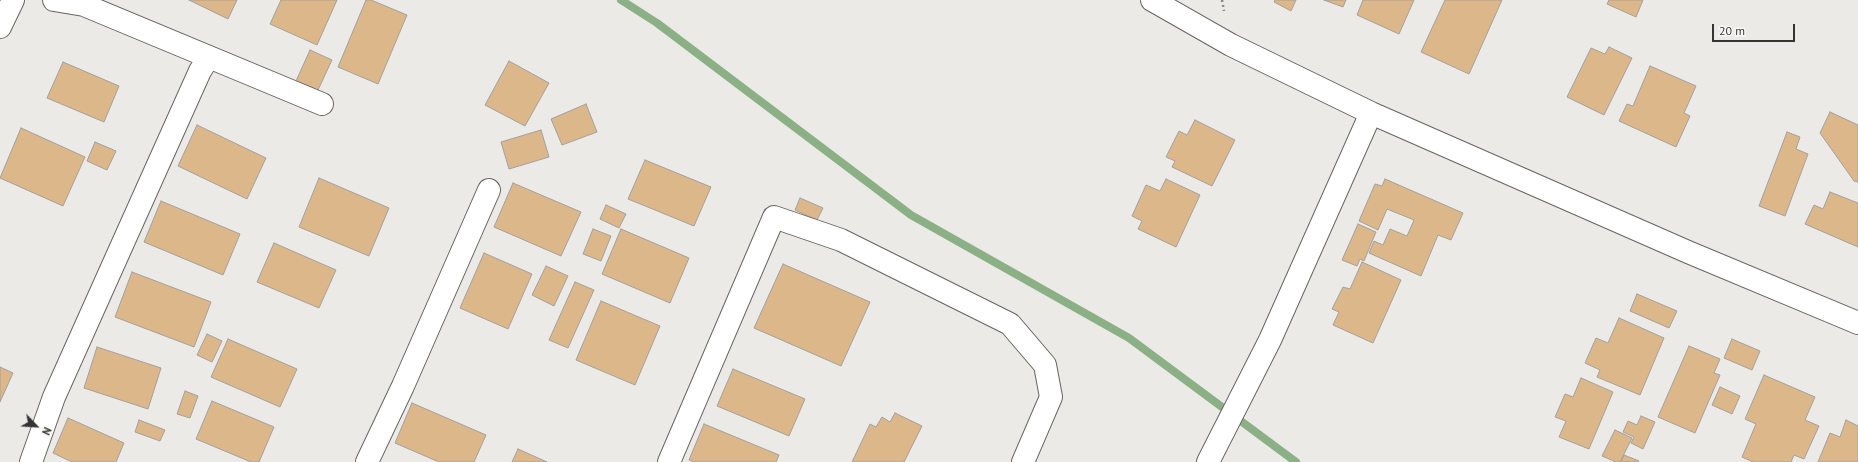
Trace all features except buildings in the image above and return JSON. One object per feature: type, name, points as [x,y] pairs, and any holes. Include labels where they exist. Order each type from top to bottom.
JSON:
[{"type":"street","points":[[0,27],[13,0]]},
{"type":"street","points":[[54,0],[84,5],[322,104]]},
{"type":"street","points":[[1152,0],[1231,44],[1371,113],[1680,249],[1858,323]]},
{"type":"street","points":[[31,462],[54,397],[200,71],[208,57]]},
{"type":"street","points":[[1211,456],[1270,340],[1371,113]]},
{"type":"street","points":[[367,462],[403,386],[489,190]]},
{"type":"street","points":[[670,462],[774,217],[841,240],[1010,324],[1045,365],[1051,398],[1023,462]]},
{"type":"waterway","points":[[621,0],[657,23],[911,215],[1129,338],[1296,462]]}]
